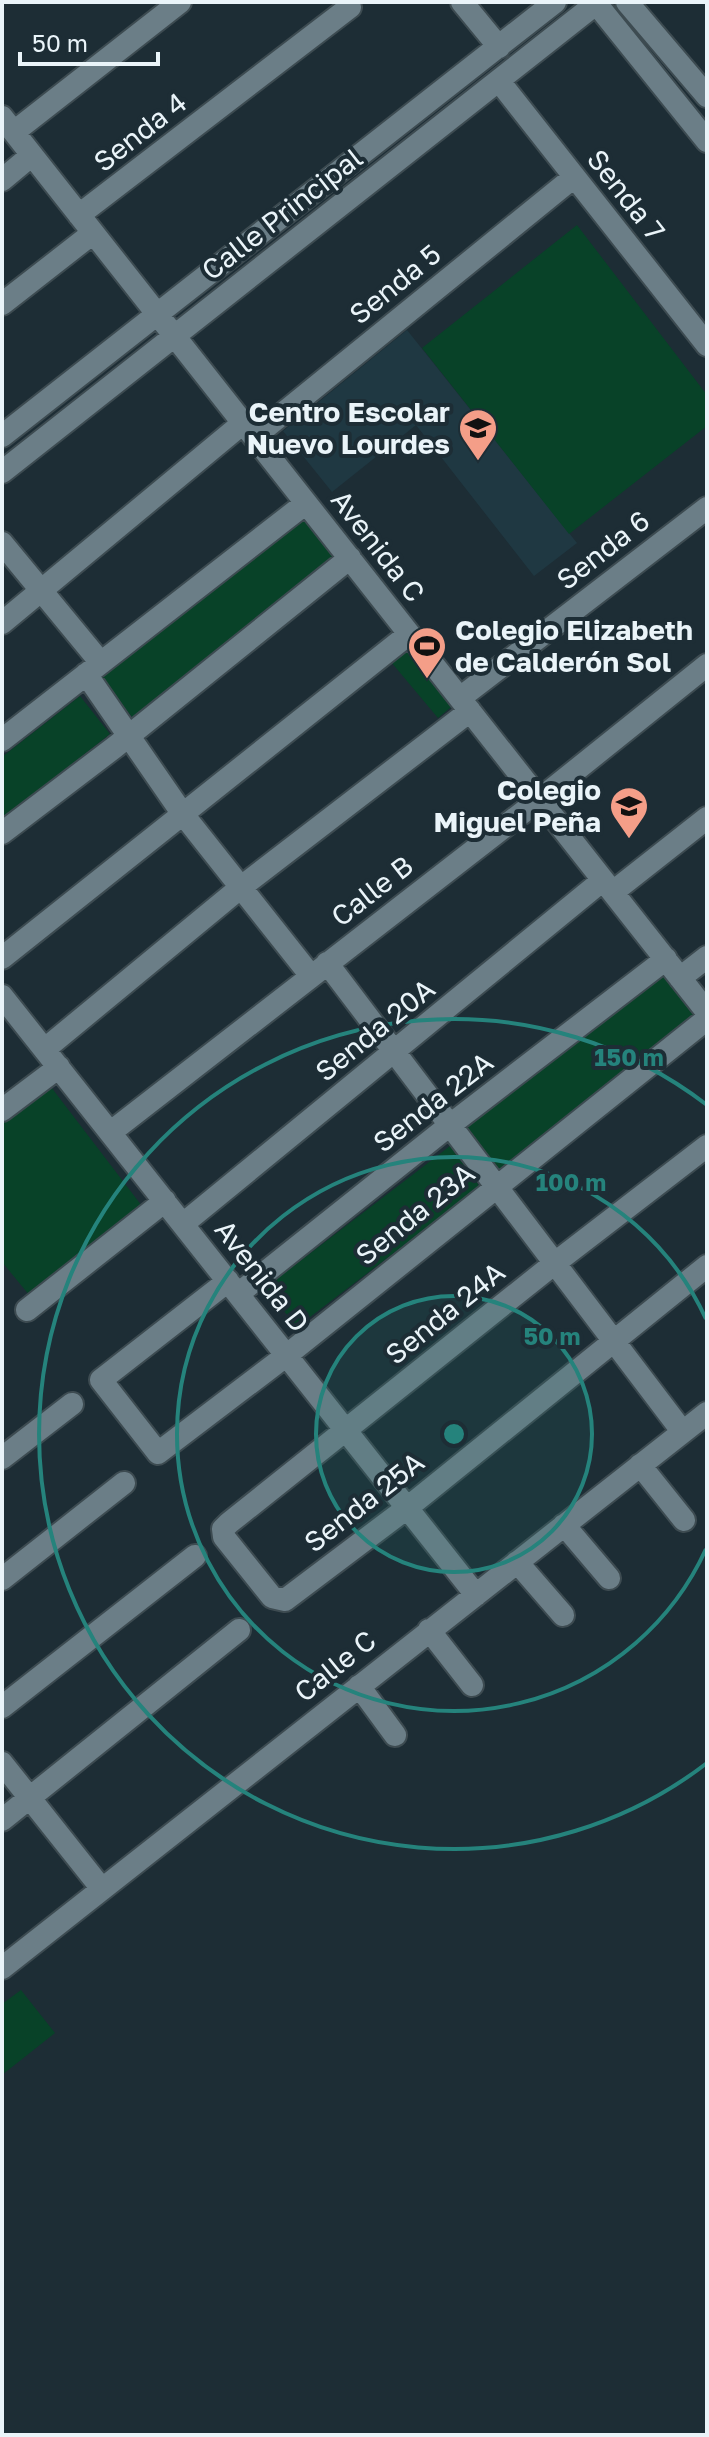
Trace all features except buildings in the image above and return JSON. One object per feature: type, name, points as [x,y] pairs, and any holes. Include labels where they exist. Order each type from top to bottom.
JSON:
[{"type":"street","points":[[8,124],[180,2]]},
{"type":"street","points":[[462,2],[499,47]]},
{"type":"street","name":"Calle Principal","points":[[2,436],[555,2]]},
{"type":"street","points":[[627,2],[702,81]]},
{"type":"street","points":[[596,3],[707,141]]},
{"type":"street","name":"Calle Principal","points":[[2,472],[596,3]]},
{"type":"street","name":"Senda 4","points":[[2,304],[86,224],[350,7]]},
{"type":"street","name":"Senda 7","points":[[499,81],[707,345]]},
{"type":"street","name":"Avenida C","points":[[8,124],[707,1012]]},
{"type":"street","points":[[2,180],[32,155]]},
{"type":"street","name":"Senda 5","points":[[2,623],[574,177]]},
{"type":"street","points":[[2,740],[306,503]]},
{"type":"street","name":"Senda 6","points":[[45,1049],[707,508]]},
{"type":"street","points":[[2,543],[94,668],[128,736],[182,813],[240,888],[395,1053],[682,1431]]},
{"type":"street","points":[[2,833],[350,558]]},
{"type":"street","points":[[2,958],[409,634]]},
{"type":"street","name":"Calle B","points":[[111,1132],[540,799],[707,665]]},
{"type":"street","name":"Senda 20A","points":[[183,1224],[608,886],[707,818]]},
{"type":"street","points":[[680,978],[707,957]]},
{"type":"street","name":"Senda 22A","points":[[158,1453],[101,1380],[233,1288],[666,959]]},
{"type":"street","name":"Avenida D","points":[[2,996],[476,1595]]},
{"type":"street","name":"Senda 23A","points":[[158,1453],[287,1355],[707,1019]]},
{"type":"street","points":[[2,1110],[59,1067]]},
{"type":"street","name":"Senda 24A","points":[[278,1600],[272,1597],[224,1537],[223,1529],[555,1263],[707,1146]]},
{"type":"street","points":[[27,1310],[165,1201]]},
{"type":"street","name":"Senda 25A","points":[[278,1600],[285,1600],[407,1508],[707,1266]]},
{"type":"street","points":[[2,1458],[72,1404]]},
{"type":"street","name":"Calle C","points":[[2,1968],[707,1413]]},
{"type":"street","points":[[640,1465],[684,1520]]},
{"type":"street","points":[[2,1579],[124,1483]]},
{"type":"street","points":[[564,1525],[609,1578]]},
{"type":"street","points":[[2,1707],[195,1556]]},
{"type":"street","points":[[517,1562],[563,1615]]},
{"type":"street","points":[[2,1820],[239,1630]]},
{"type":"street","points":[[429,1630],[472,1685]]},
{"type":"street","points":[[359,1686],[395,1735]]},
{"type":"street","points":[[2,1763],[102,1889]]},
{"type":"shaded area","name":"Centro Escolar Nuevo Lourdes","points":[[407,330],[577,543],[534,576],[416,425],[332,492],[283,431]]},
{"type":"green space","points":[[577,225],[707,395],[707,426],[569,534],[422,348]]},
{"type":"green space","points":[[305,511],[341,557],[136,722],[98,674]]},
{"type":"green space","name":"Colegio Elizabeth de Calderón Sol","points":[[418,640],[462,698],[438,718],[391,662]]},
{"type":"green space","points":[[80,696],[110,734],[2,819],[2,757]]},
{"type":"green space","points":[[665,973],[699,1017],[499,1173],[464,1126]]},
{"type":"green space","points":[[48,1083],[145,1210],[30,1296],[2,1262],[2,1120]]},
{"type":"green space","points":[[450,1146],[480,1187],[297,1327],[265,1288]]},
{"type":"green space","points":[[21,1990],[55,2033],[2,2075],[2,2004]]},
{"type":"place","name":"Centro Escolar Nuevo Lourdes","points":[[478,462]]},
{"type":"place","name":"Colegio Elizabeth de Calderón Sol","points":[[427,680]]},
{"type":"place","name":"Colegio Miguel Peña","points":[[629,840]]}]
